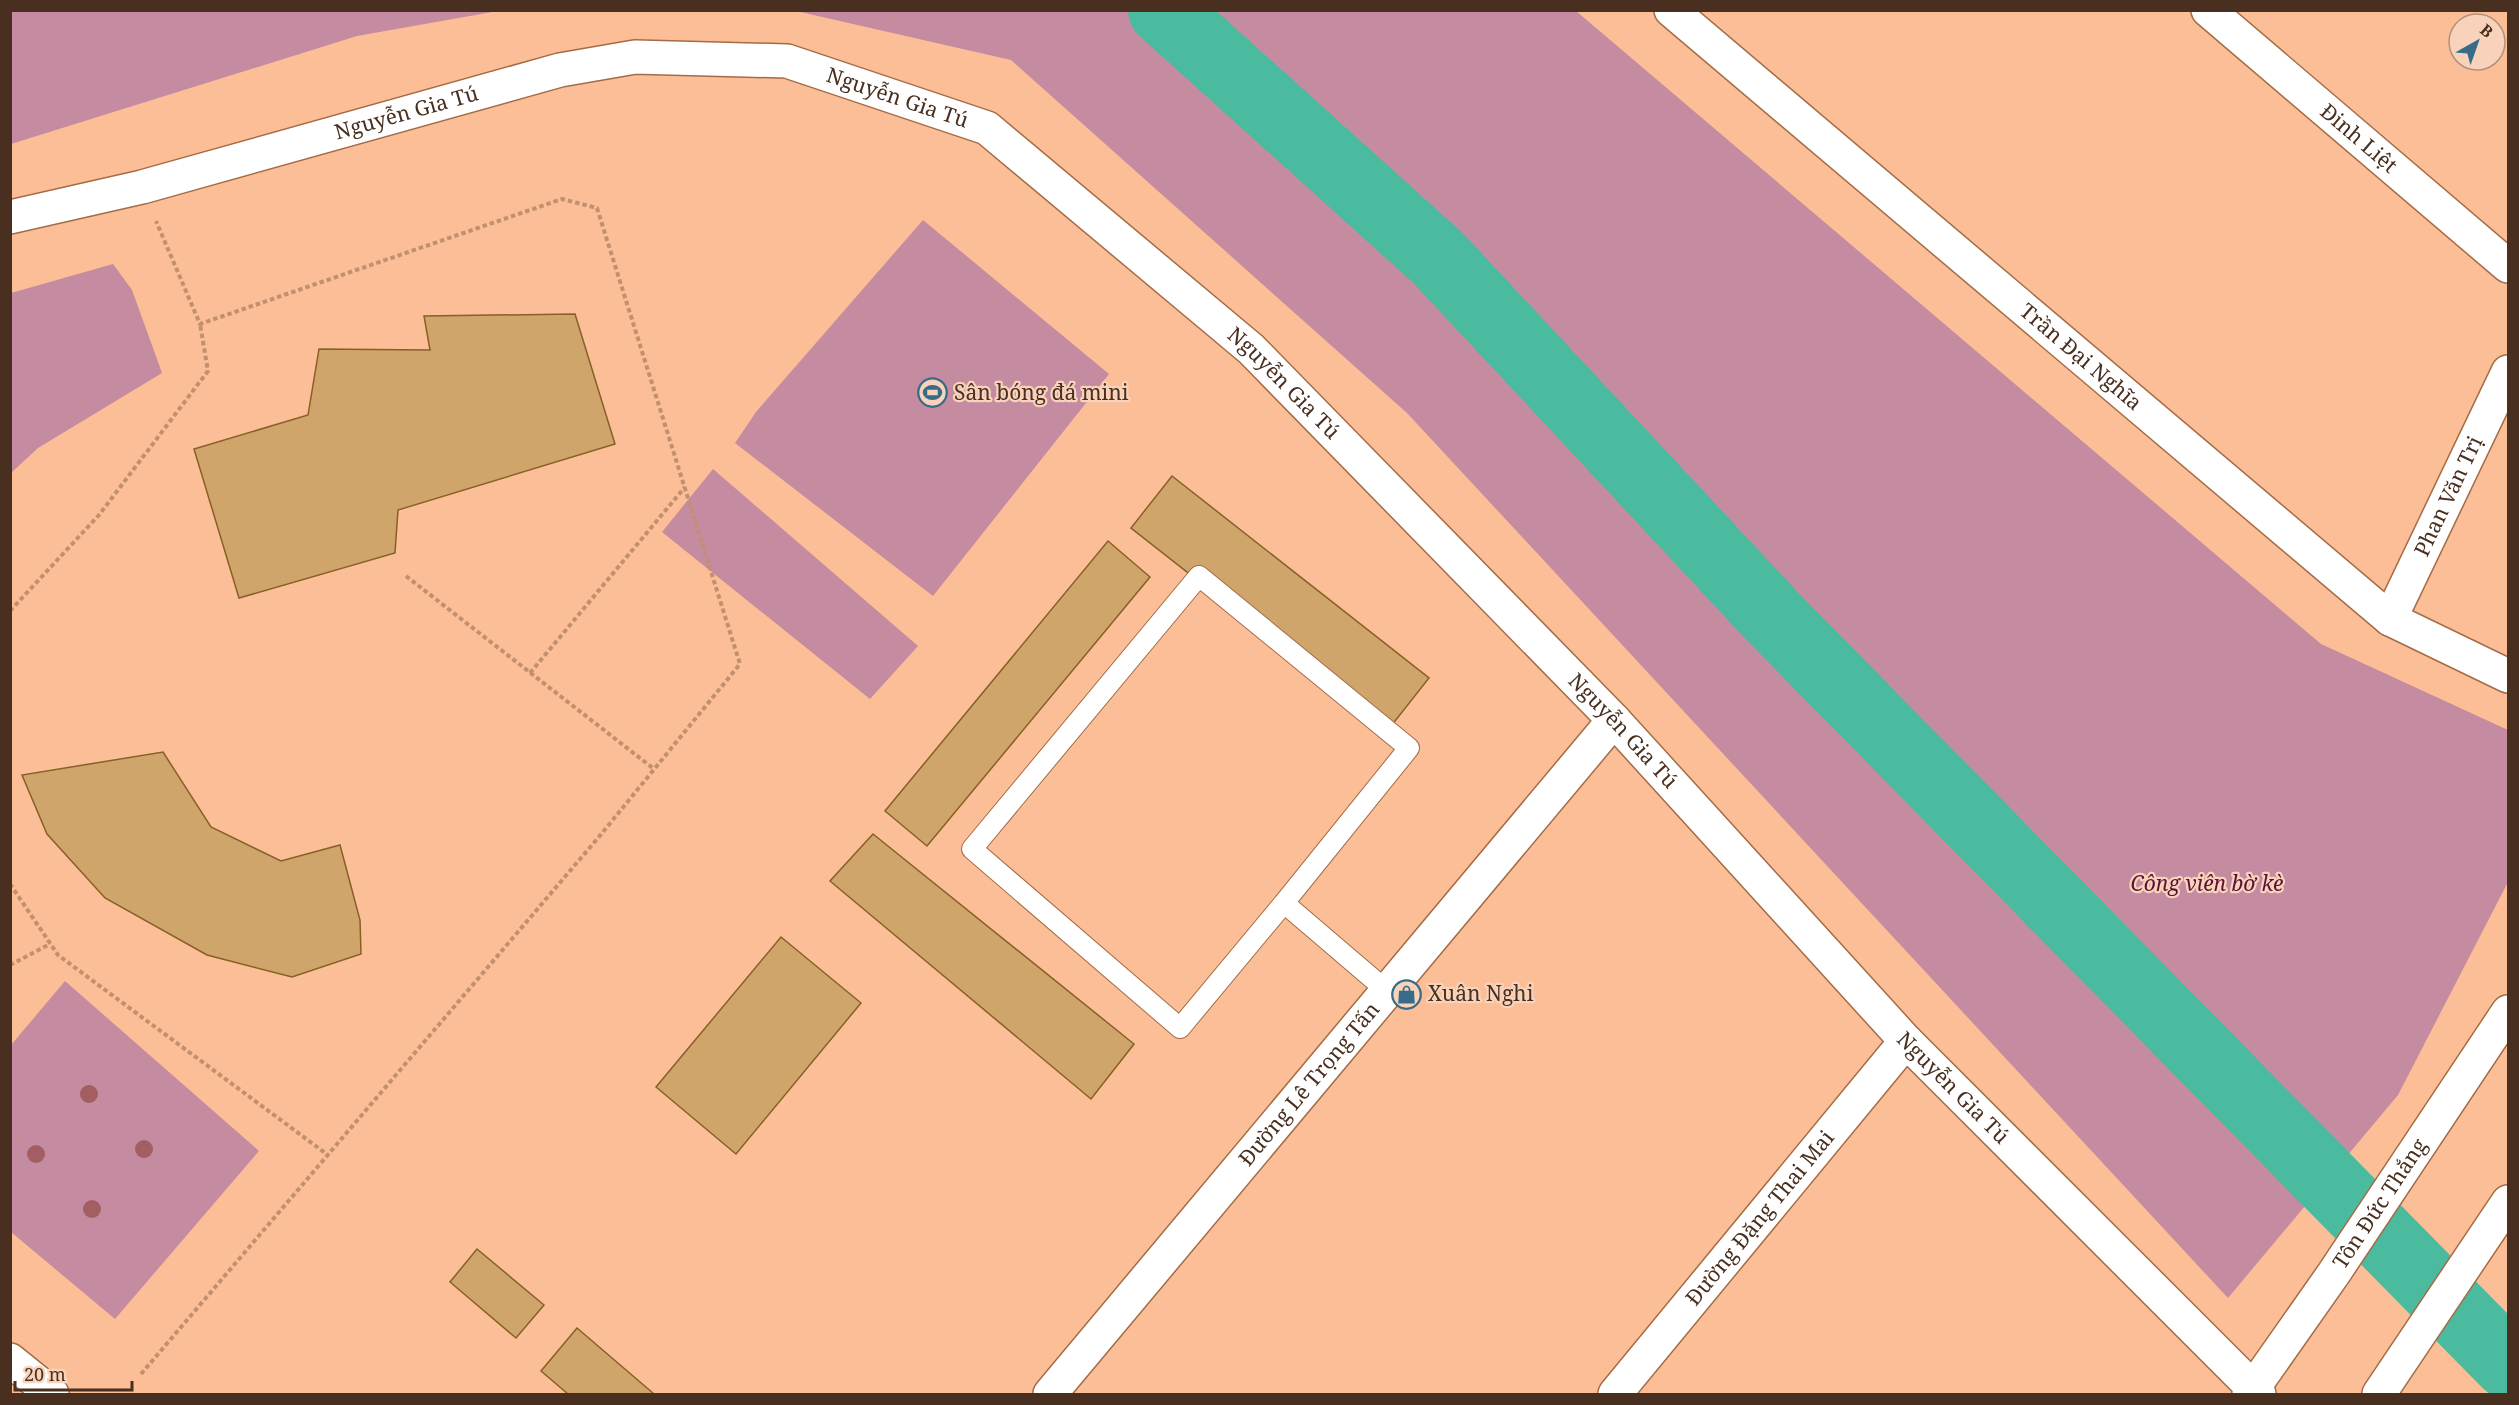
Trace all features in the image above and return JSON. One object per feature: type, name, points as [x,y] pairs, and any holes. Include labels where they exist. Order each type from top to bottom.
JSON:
[{"type":"street","name":"Trần Đại Nghĩa","points":[[1671,10],[2390,619],[2508,676]]},
{"type":"street","name":"Đinh Liệt","points":[[2208,10],[2508,266]]},
{"type":"street","name":"Nguyễn Gia Tú","points":[[10,217],[142,187],[560,70],[635,57],[787,61],[987,128],[1251,349],[1614,720],[1906,1041],[2254,1393]]},
{"type":"street","name":"Phan Văn Trị","points":[[2390,619],[2508,372]]},
{"type":"street","name":"Đường Lê Trọng Tấn","points":[[1050,1395],[1614,720]]},
{"type":"street","name":"Tôn Đức Thắng","points":[[2254,1393],[2508,1012]]},
{"type":"street","name":"Đường Đặng Thai Mai","points":[[1615,1395],[1906,1041]]},
{"type":"street","points":[[2379,1395],[2508,1202]]},
{"type":"street","points":[[10,1360],[52,1395]]},
{"type":"lane","points":[[1199,576],[1409,748],[1284,903],[1180,1028],[972,849],[1199,576]]},
{"type":"lane","points":[[1284,903],[1387,992]]},
{"type":"path","points":[[10,611],[99,515],[208,371],[200,324],[142,187]]},
{"type":"path","points":[[141,1374],[654,769],[740,664],[597,208],[562,199],[200,324]]},
{"type":"path","points":[[530,673],[685,487]]},
{"type":"path","points":[[406,576],[654,769]]},
{"type":"path","points":[[10,884],[58,955],[328,1155]]},
{"type":"path","points":[[10,964],[50,944]]},
{"type":"green space","points":[[11,10],[498,11],[357,36],[11,144]]},
{"type":"green space","name":"Công viên bờ kè","points":[[796,11],[1576,11],[2321,644],[2508,730],[2508,882],[2398,1095],[2228,1298],[1407,413],[1011,60]]},
{"type":"green space","name":"Sân bóng đá mini","points":[[923,220],[1109,374],[933,596],[735,443],[756,412]]},
{"type":"green space","points":[[113,264],[132,290],[162,373],[38,448],[11,473],[11,293]]},
{"type":"green space","points":[[713,469],[918,646],[870,699],[662,532]]},
{"type":"green space","points":[[65,981],[259,1151],[115,1319],[11,1232],[11,1045]]},
{"type":"building","points":[[575,314],[615,444],[398,510],[395,553],[239,598],[194,449],[308,415],[319,349],[430,350],[424,316]]},
{"type":"building","points":[[1172,476],[1429,678],[1388,730],[1131,528]]},
{"type":"building","points":[[1108,541],[1150,577],[927,846],[885,811]]},
{"type":"building","points":[[163,752],[211,827],[281,861],[340,845],[360,920],[361,954],[292,977],[207,955],[105,898],[47,834],[22,775]]},
{"type":"building","points":[[873,834],[1134,1044],[1091,1099],[830,881]]},
{"type":"building","points":[[781,937],[861,1003],[736,1154],[656,1087]]},
{"type":"building","points":[[477,1249],[544,1305],[516,1338],[450,1282]]},
{"type":"building","points":[[577,1328],[654,1394],[568,1394],[541,1371]]},
{"type":"waterway","points":[[1163,10],[1438,258],[1774,618],[2508,1364]]},
{"type":"place","name":"Sân bóng đá mini","points":[[933,393]]},
{"type":"place","name":"Xuân Nghi","points":[[1407,994]]}]
